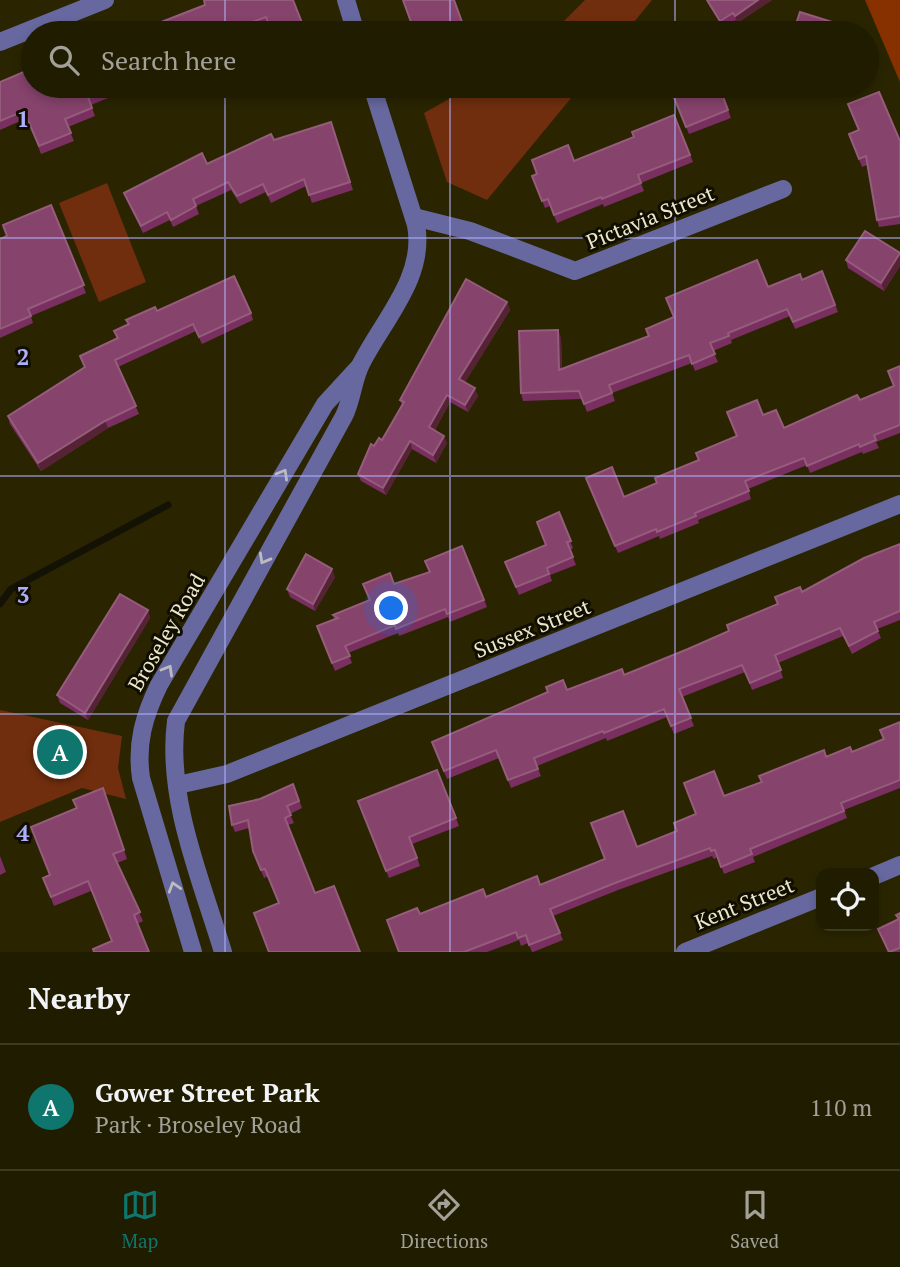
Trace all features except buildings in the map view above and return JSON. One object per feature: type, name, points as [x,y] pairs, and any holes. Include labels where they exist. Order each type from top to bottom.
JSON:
[{"type":"street","points":[[52,21],[104,0]]},
{"type":"street","points":[[346,0],[352,21]]},
{"type":"street","points":[[0,42],[21,34]]},
{"type":"street","name":"Broseley Road","points":[[223,952],[185,825],[178,785],[175,739],[178,713],[344,416],[359,367],[416,265],[418,239],[414,217],[376,98]]},
{"type":"street","name":"Pictavia Street","points":[[414,217],[463,229],[575,271],[783,189]]},
{"type":"street","name":"Broseley Road","points":[[193,952],[141,778],[139,761],[142,730],[159,685],[325,404],[359,367]]},
{"type":"street","name":"Sussex Street","points":[[178,785],[227,775],[900,504]]},
{"type":"street","points":[[879,874],[900,865]]},
{"type":"street","name":"Kent Street","points":[[685,952],[816,899]]},
{"type":"shaded area","points":[[585,0],[652,0],[635,21],[564,21]]},
{"type":"shaded area","points":[[865,0],[900,0],[900,82],[879,33],[879,21],[874,21]]},
{"type":"shaded area","points":[[451,98],[571,98],[487,200],[447,182],[424,113]]},
{"type":"shaded area","points":[[107,183],[146,282],[99,302],[59,203]]},
{"type":"shaded area","points":[[0,710],[122,736],[118,768],[126,799],[82,788],[0,822]]},
{"type":"waterway","points":[[0,604],[11,589],[168,505]]},
{"type":"place","name":"Gower Street Park","points":[[60,752]]}]
